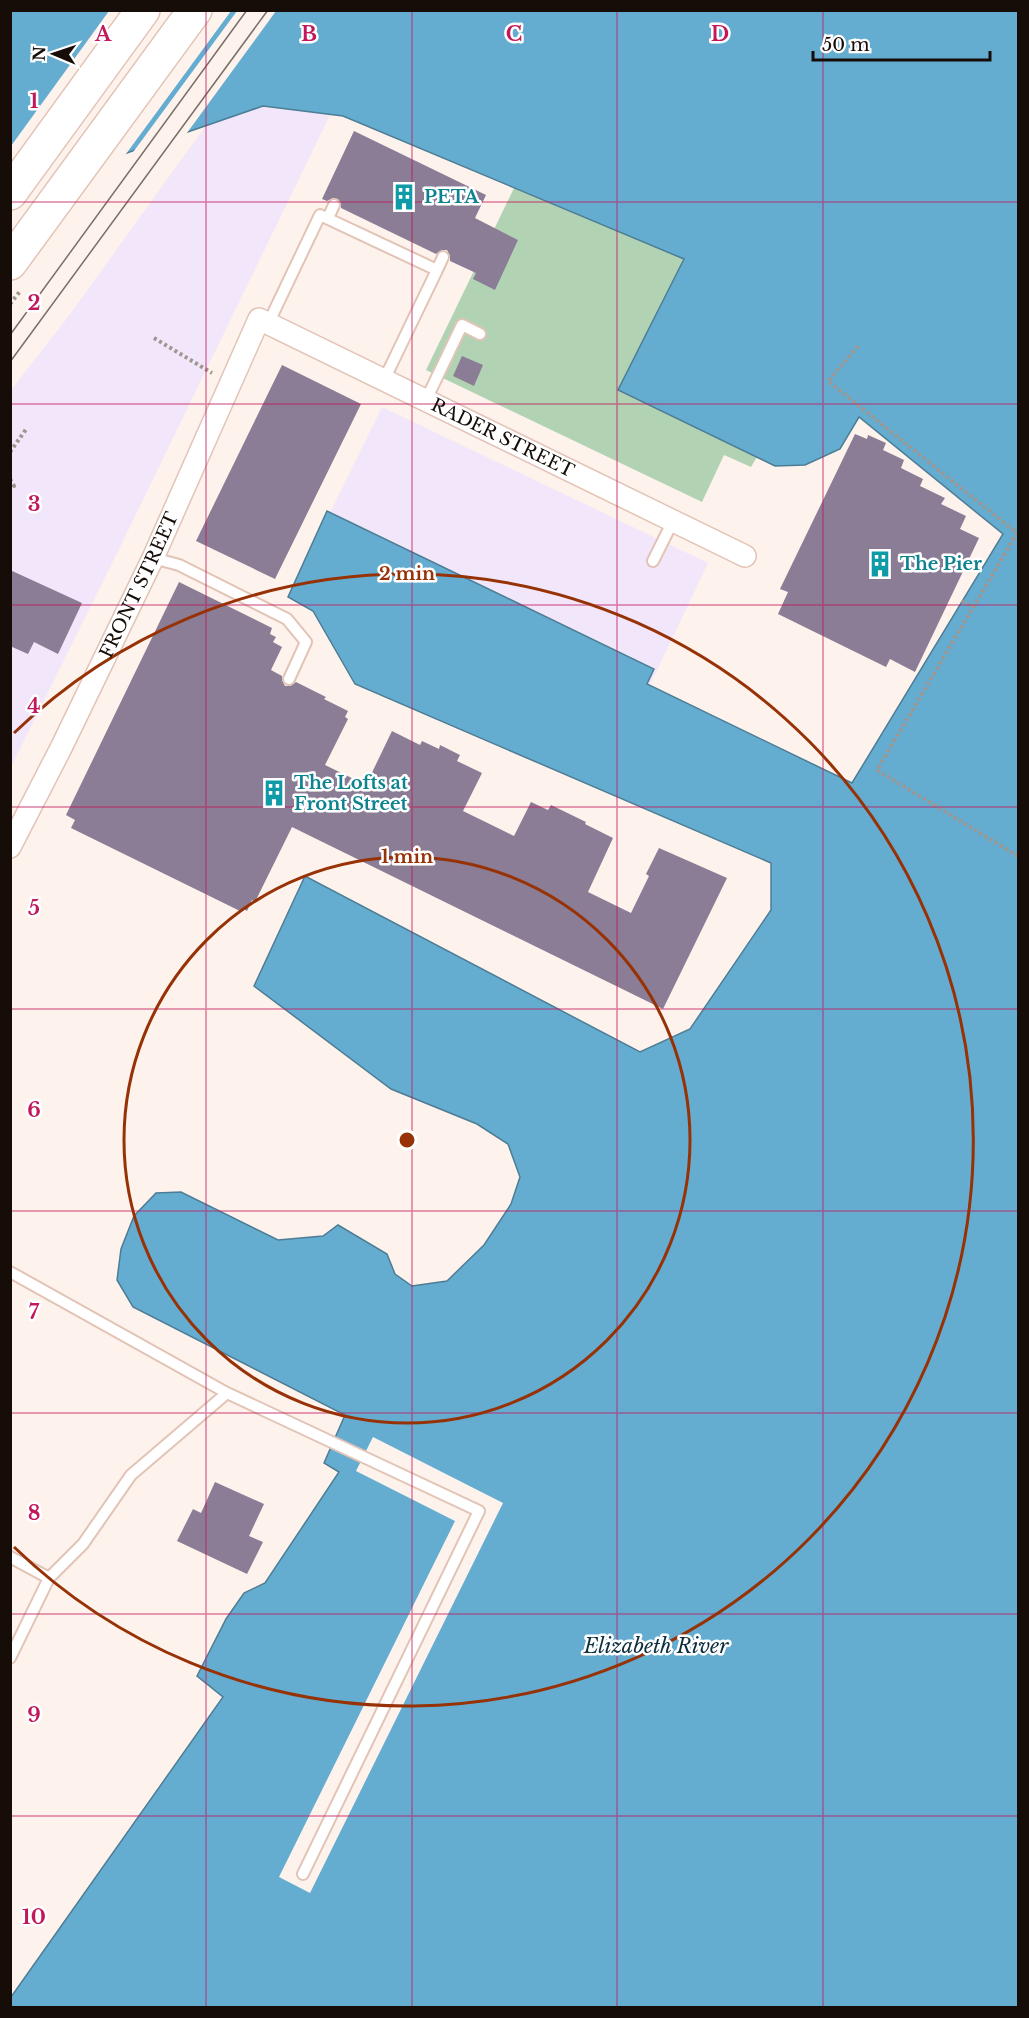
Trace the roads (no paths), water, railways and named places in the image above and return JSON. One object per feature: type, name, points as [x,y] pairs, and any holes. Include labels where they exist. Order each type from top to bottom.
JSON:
[{"type":"main road","points":[[10,193],[143,10]]},
{"type":"main road","points":[[10,262],[195,10]]},
{"type":"street","name":"RADER STREET","points":[[264,322],[745,556]]},
{"type":"street","name":"FRONT STREET","points":[[10,847],[61,748],[153,558],[231,382],[264,322]]},
{"type":"lane","points":[[328,218],[334,205]]},
{"type":"lane","points":[[264,322],[320,215],[437,270]]},
{"type":"lane","points":[[384,380],[443,257]]},
{"type":"lane","points":[[426,400],[462,325],[480,334]]},
{"type":"lane","points":[[653,561],[673,521]]},
{"type":"lane","points":[[153,558],[179,565],[288,619],[306,642],[289,679]]},
{"type":"lane","points":[[10,1272],[227,1393],[479,1511],[303,1874]]},
{"type":"lane","points":[[10,1658],[49,1578],[83,1544],[131,1475],[227,1393]]},
{"type":"lane","points":[[10,1557],[49,1578]]},
{"type":"water","name":"Elizabeth River","points":[[11,11],[1018,11],[1018,2007],[11,2008],[11,1997],[223,1697],[197,1676],[226,1619],[244,1593],[265,1583],[339,1472],[324,1463],[345,1415],[133,1307],[117,1280],[121,1249],[134,1216],[156,1193],[181,1192],[278,1240],[323,1236],[338,1225],[387,1254],[395,1274],[412,1286],[447,1281],[484,1245],[511,1204],[520,1177],[508,1144],[477,1124],[391,1089],[254,986],[305,876],[640,1052],[690,1029],[771,910],[771,863],[355,684],[313,611],[288,597],[327,511],[654,669],[647,684],[852,783],[1003,534],[859,417],[840,449],[805,465],[775,466],[618,390],[684,259],[343,116],[263,106],[11,193]]},
{"type":"tram line","points":[[10,335],[247,10]]},
{"type":"tram line","points":[[10,362],[268,10]]},
{"type":"place","name":"PETA","points":[[404,197]]},
{"type":"place","name":"The Pier","points":[[880,564]]},
{"type":"place","name":"The Lofts at Front Street","points":[[274,793]]}]
